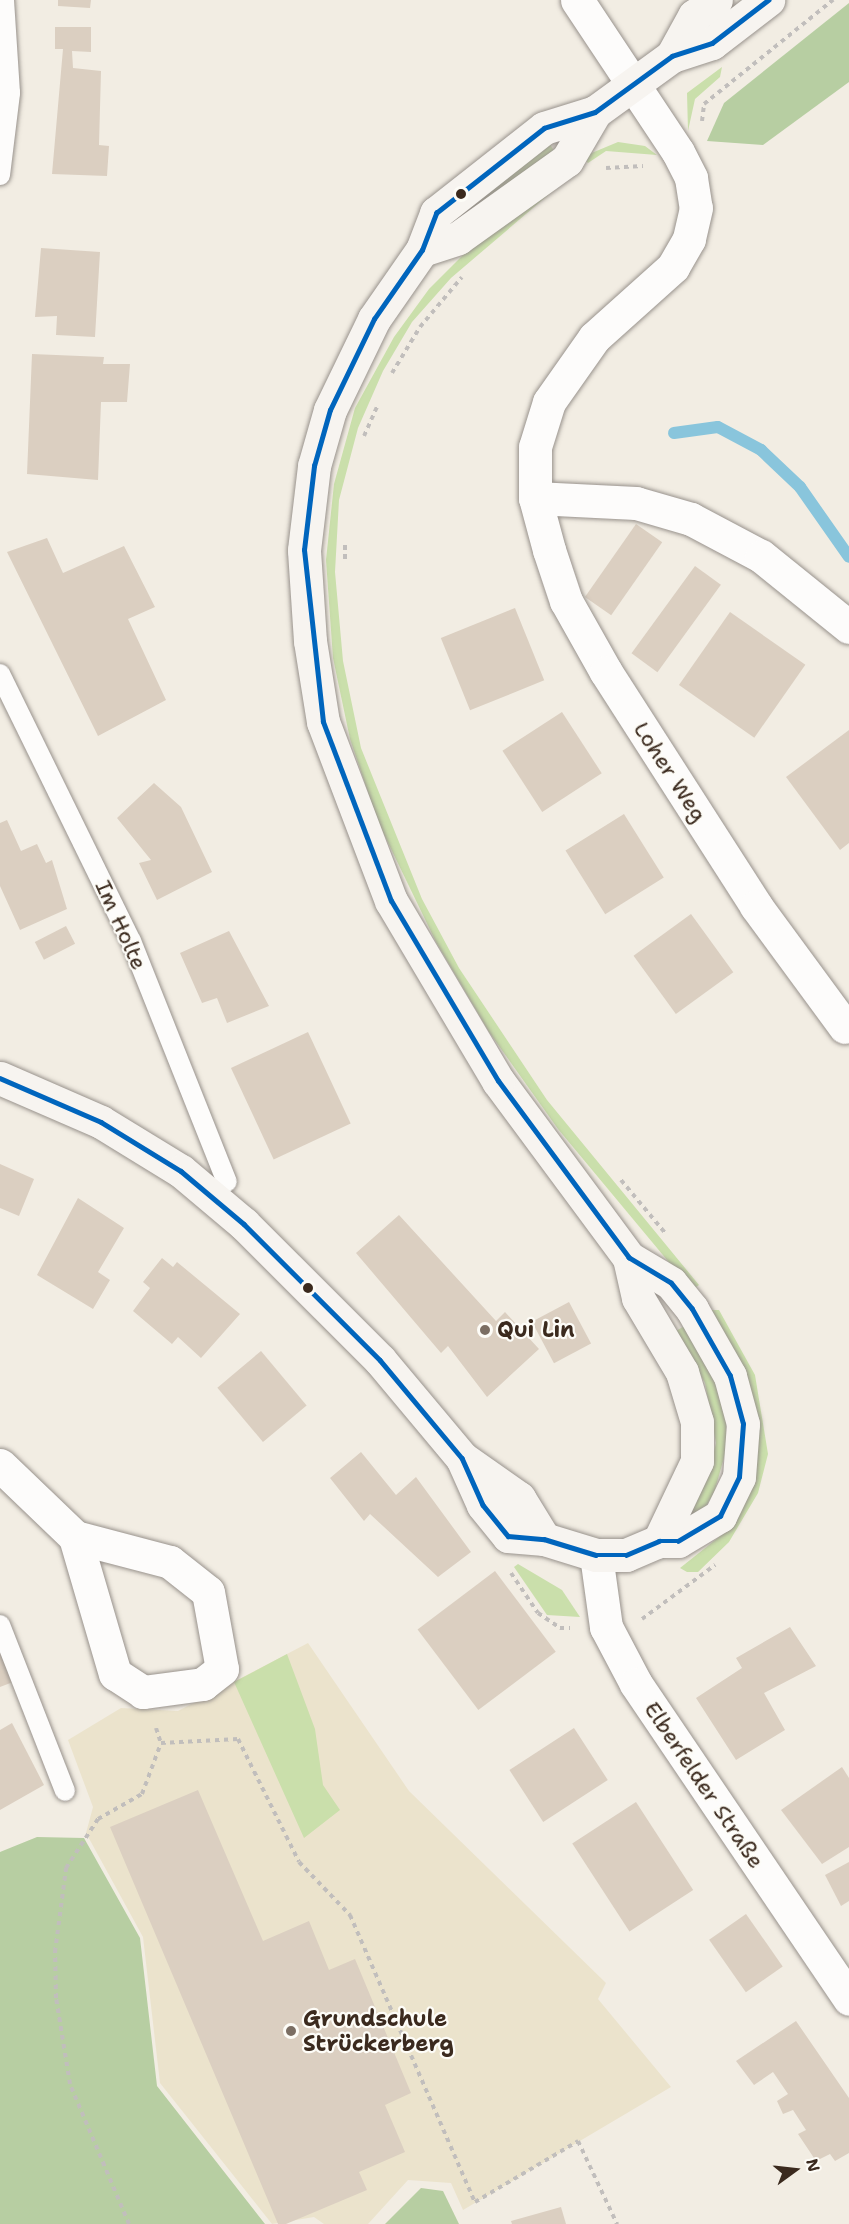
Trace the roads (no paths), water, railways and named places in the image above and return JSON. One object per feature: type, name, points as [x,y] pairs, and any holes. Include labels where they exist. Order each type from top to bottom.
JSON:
[{"type":"main road","points":[[672,56],[694,16],[716,0]]},
{"type":"main road","points":[[659,1541],[697,1461],[697,1422],[682,1372],[638,1298],[629,1258],[444,999],[390,901],[323,722],[304,550],[314,466],[330,410],[374,319],[422,250],[458,238],[567,160],[595,112],[672,56],[712,43],[768,0]]},
{"type":"main road","points":[[0,1078],[101,1122],[190,1179],[244,1224],[380,1360],[462,1458],[495,1519],[508,1536],[544,1539],[596,1556],[626,1555],[659,1541],[678,1541],[720,1516],[739,1477],[743,1424],[730,1376],[692,1309],[671,1283],[629,1258]]},
{"type":"main road","points":[[462,1458],[519,1498],[544,1539]]},
{"type":"street","name":"Loher Weg","points":[[577,0],[631,86],[678,152],[691,178],[696,208],[689,239],[673,267],[594,338],[549,402],[535,447],[535,498],[566,601],[606,672],[756,906],[845,1027]]},
{"type":"street","points":[[535,498],[636,503],[691,519],[761,556],[849,627]]},
{"type":"street","points":[[0,1465],[75,1537],[170,1562],[208,1592],[222,1670],[202,1684],[146,1692],[116,1674],[75,1537]]},
{"type":"street","name":"Elberfelder Straße","points":[[596,1556],[606,1627],[636,1684],[849,1999]]},
{"type":"lane","points":[[0,175],[10,93],[4,0]]},
{"type":"lane","name":"Im Holte","points":[[0,674],[131,941],[227,1182]]},
{"type":"lane","points":[[0,1625],[65,1791]]},
{"type":"waterway","points":[[674,433],[718,427],[761,450],[800,487],[849,557]]},
{"type":"place","name":"Qui Lin","points":[[485,1330]]},
{"type":"place","name":"Grundschule Strückerberg","points":[[291,2031]]}]
